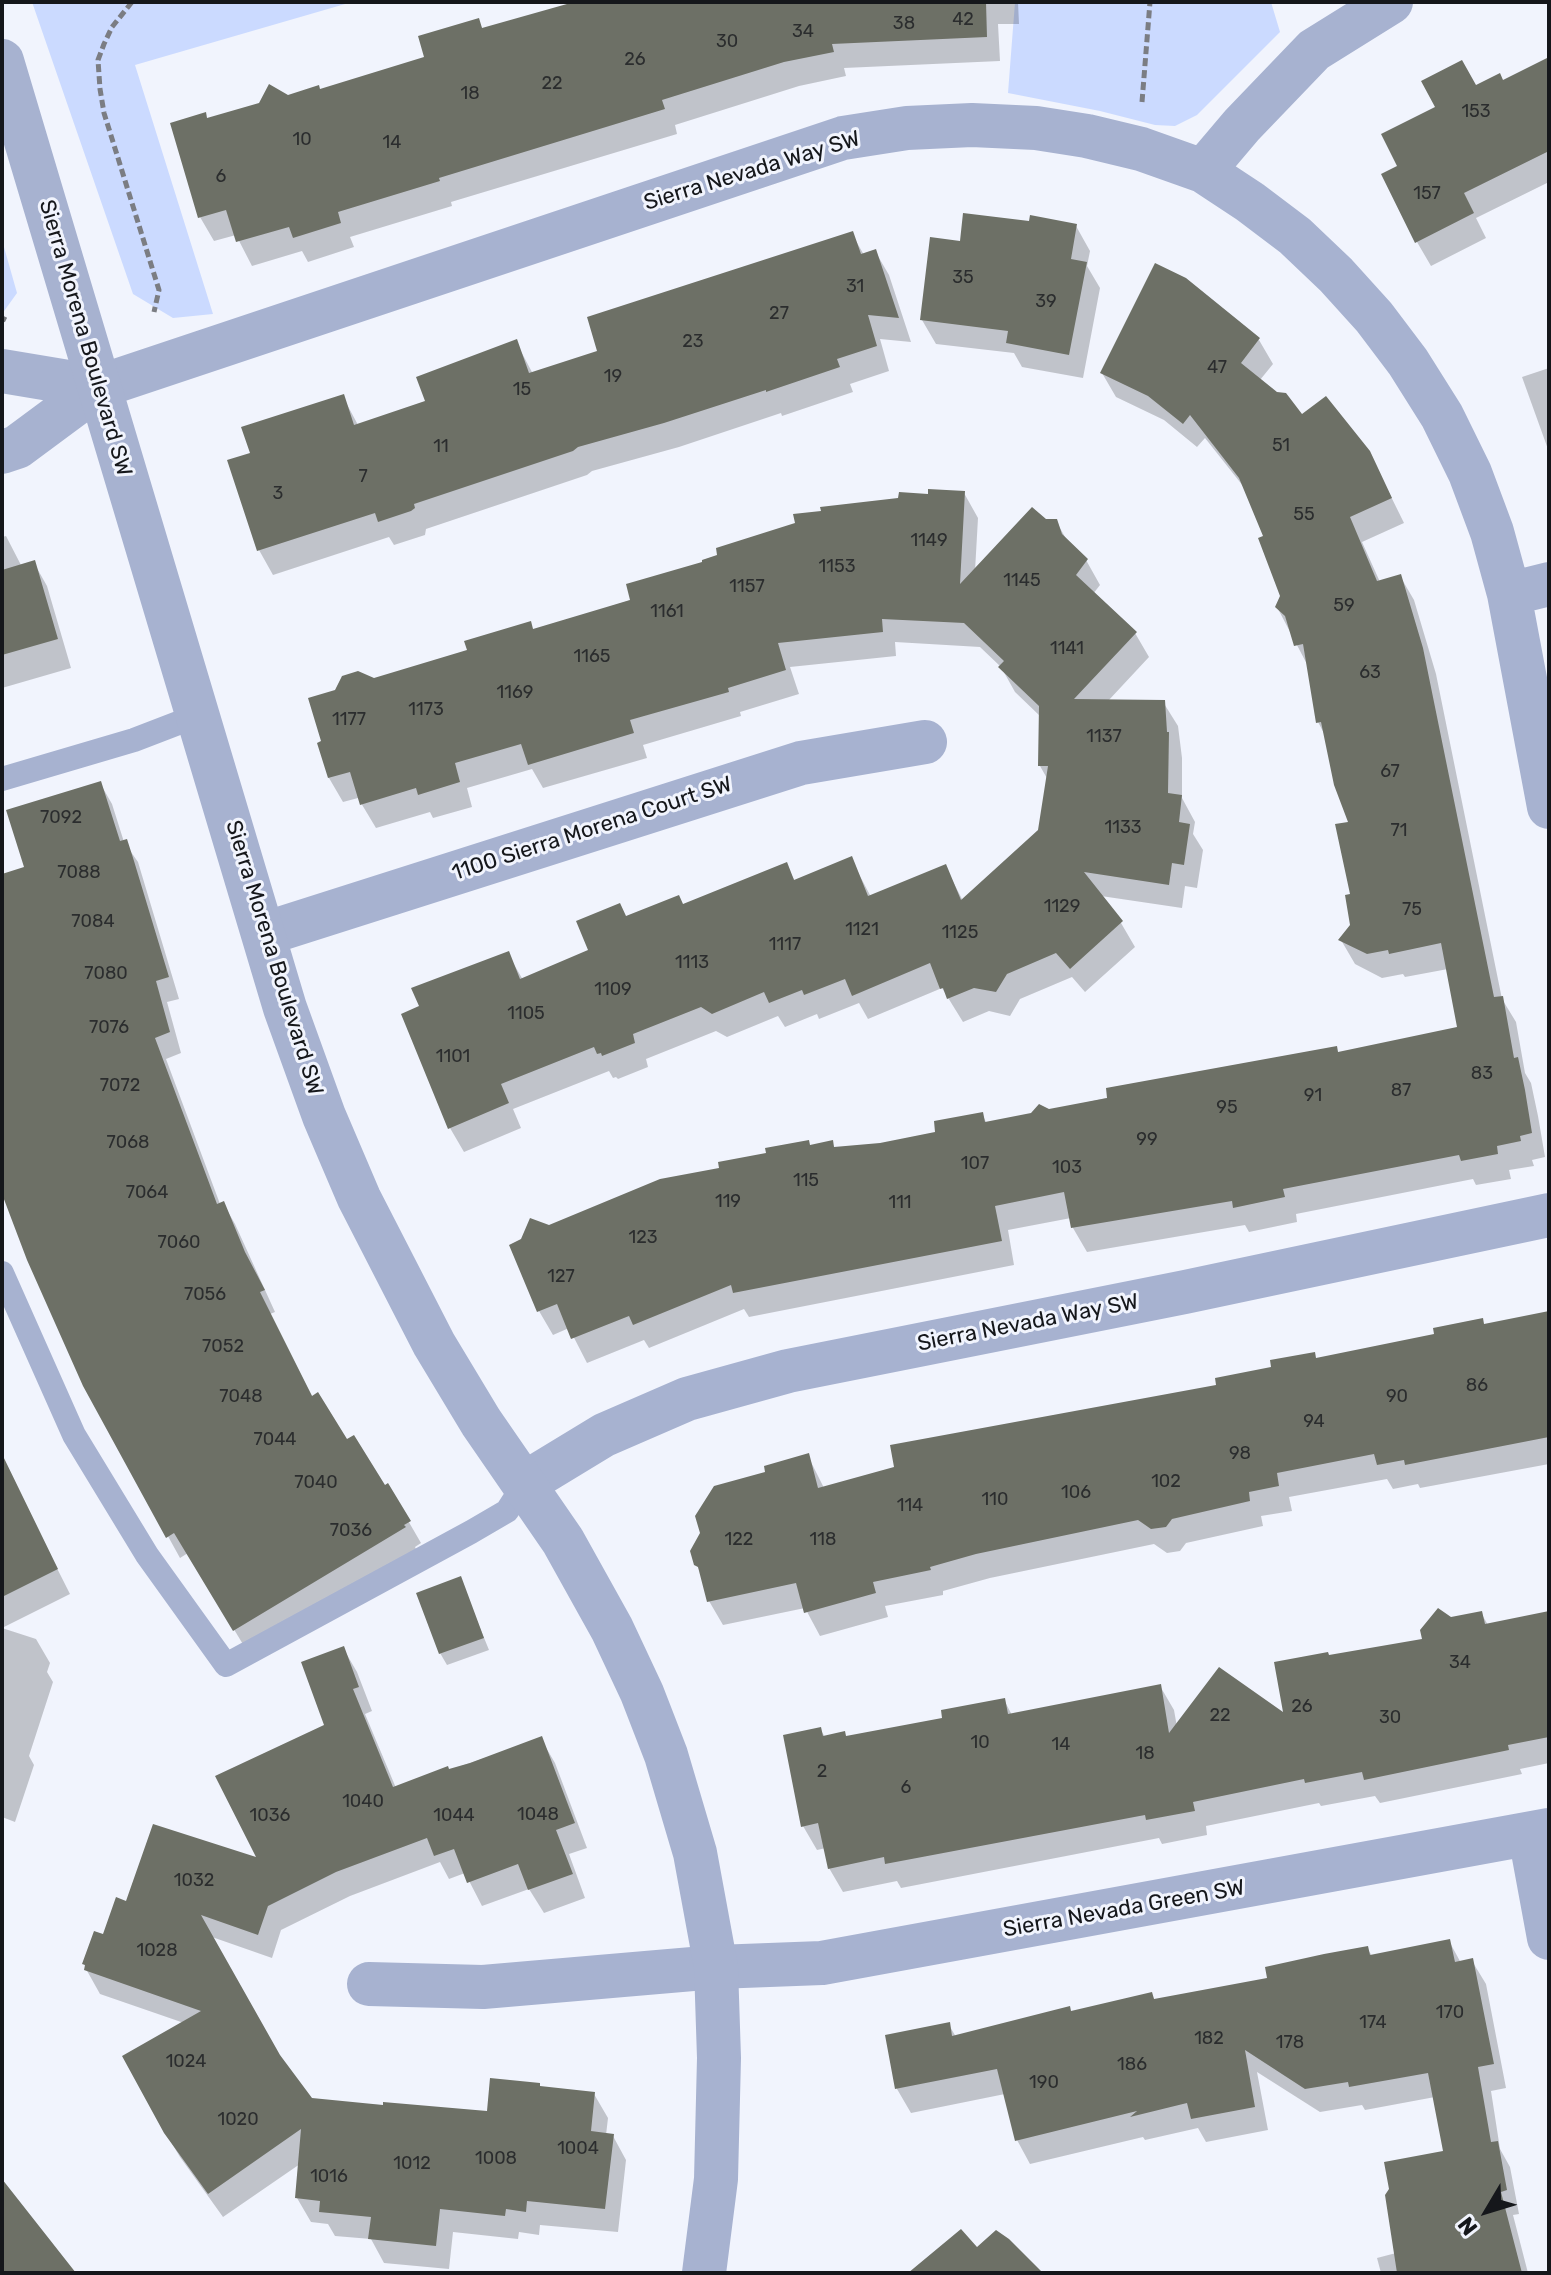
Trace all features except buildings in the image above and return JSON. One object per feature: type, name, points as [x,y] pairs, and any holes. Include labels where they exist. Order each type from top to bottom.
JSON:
[{"type":"street","points":[[1203,171],[1314,50],[1391,2]]},
{"type":"street","name":"Sierra Morena Boulevard SW","points":[[2,61],[289,1021],[324,1116],[359,1198],[434,1344],[481,1422],[563,1541],[612,1629],[666,1755],[695,1853],[716,1967],[719,2058],[716,2179],[704,2273]]},
{"type":"street","name":"Sierra Nevada Way SW","points":[[98,387],[843,138],[907,128],[972,125],[1036,128],[1141,149],[1203,171],[1295,236],[1365,307],[1408,362],[1442,416],[1470,473],[1492,532],[1529,589],[1549,807]]},
{"type":"street","points":[[2,371],[98,387]]},
{"type":"street","points":[[2,452],[17,447],[98,387]]},
{"type":"street","name":"1100 Sierra Morena Court SW","points":[[264,934],[801,763],[925,742]]},
{"type":"street","name":"Sierra Nevada Way SW","points":[[525,1483],[604,1435],[687,1399],[788,1371],[1549,1215]]},
{"type":"street","name":"Sierra Nevada Green SW","points":[[369,1984],[483,1987],[716,1967],[822,1963],[1540,1832],[1549,1938]]},
{"type":"lane","points":[[2,779],[134,740],[199,715]]},
{"type":"lane","points":[[2,1273],[74,1435],[147,1555],[226,1665],[507,1511],[525,1483]]},
{"type":"path","points":[[132,2],[112,27],[98,60],[100,89],[104,113],[159,290],[154,312]]},
{"type":"path","points":[[1141,114],[1150,2]]},
{"type":"shaded area","points":[[32,2],[352,2],[135,65],[213,314],[173,318],[133,294]]},
{"type":"shaded area","points":[[1015,2],[1271,2],[1280,32],[1197,115],[1175,126],[1155,125],[1008,93]]},
{"type":"shaded area","points":[[2,240],[17,293],[2,314]]}]
